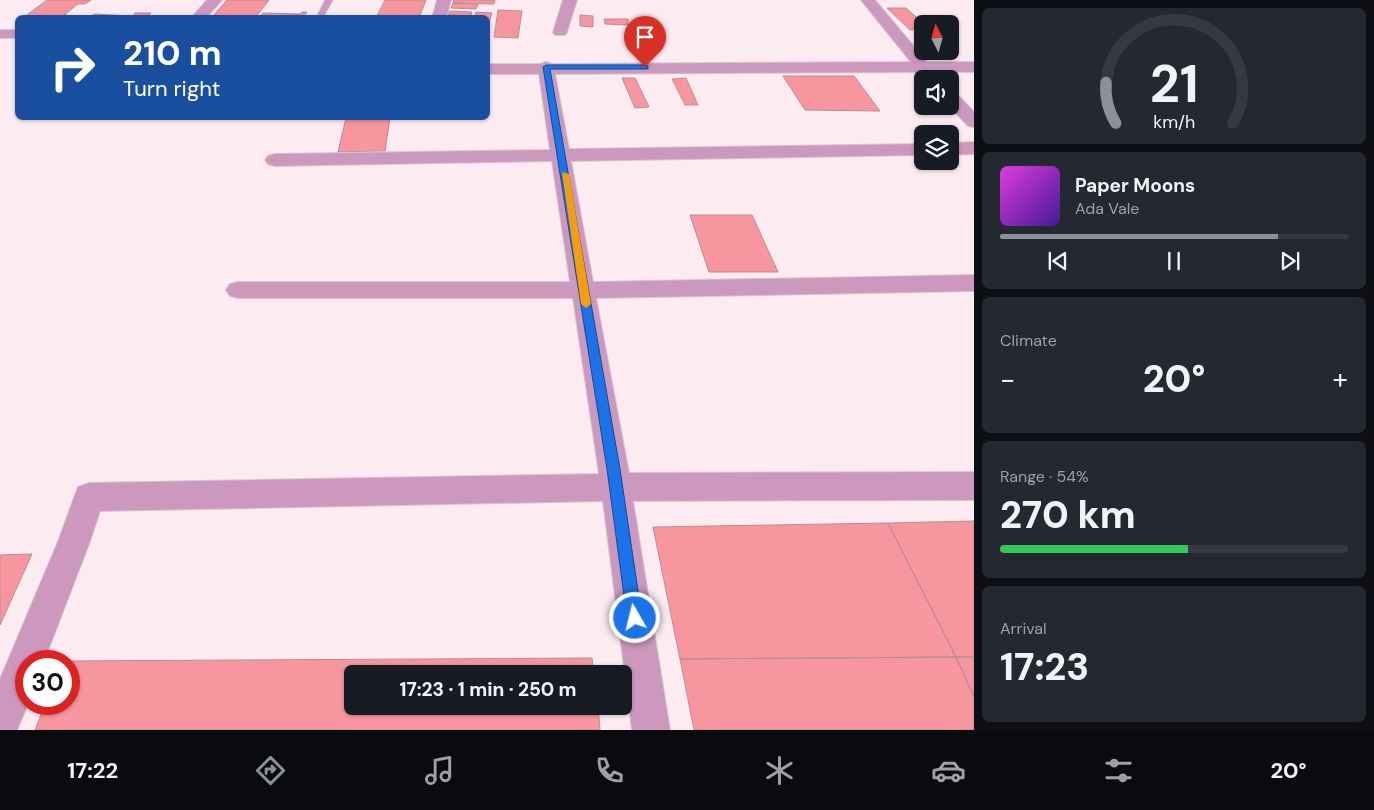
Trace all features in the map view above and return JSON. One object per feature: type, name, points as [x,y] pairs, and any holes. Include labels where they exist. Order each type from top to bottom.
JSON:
[{"type":"street","points":[[201,15],[215,0]]},
{"type":"street","points":[[440,15],[444,0]]},
{"type":"street","points":[[560,32],[570,0]]},
{"type":"street","points":[[868,0],[926,70]]},
{"type":"street","points":[[0,34],[15,34]]},
{"type":"street","points":[[490,68],[546,67],[914,73]]},
{"type":"street","points":[[546,67],[616,487],[651,730]]},
{"type":"street","points":[[951,70],[974,67]]},
{"type":"street","points":[[959,106],[974,122]]},
{"type":"street","points":[[959,149],[974,148]]},
{"type":"street","points":[[275,160],[914,149]]},
{"type":"street","points":[[238,290],[584,290],[974,284]]},
{"type":"street","points":[[0,726],[73,544],[89,496],[616,487],[974,486]]},
{"type":"lane","points":[[320,15],[328,0]]},
{"type":"building","points":[[47,0],[91,0],[85,4],[78,4],[64,15],[27,15]]},
{"type":"building","points":[[227,0],[269,0],[257,15],[214,15]]},
{"type":"building","points":[[385,0],[426,0],[420,15],[378,15]]},
{"type":"building","points":[[454,0],[495,0],[494,4],[453,3]]},
{"type":"building","points":[[453,3],[478,4],[476,9],[451,8]]},
{"type":"building","points":[[887,8],[906,8],[914,15],[914,30],[910,30]]},
{"type":"building","points":[[498,10],[522,11],[518,38],[494,37]]},
{"type":"building","points":[[449,11],[472,12],[471,15],[448,15]]},
{"type":"building","points":[[307,12],[305,15],[261,15],[263,13],[300,14]]},
{"type":"building","points":[[476,12],[492,13],[490,20],[490,15],[475,15]]},
{"type":"building","points":[[135,13],[151,13],[149,15],[133,15]]},
{"type":"building","points":[[580,15],[593,16],[593,27],[580,26]]},
{"type":"building","points":[[604,19],[628,19],[628,25],[605,24]]},
{"type":"building","points":[[783,76],[854,76],[880,111],[805,110]]},
{"type":"building","points":[[622,78],[635,78],[649,107],[635,108]]},
{"type":"building","points":[[686,78],[698,105],[685,105],[672,79]]},
{"type":"building","points":[[346,120],[390,120],[385,151],[338,152]]},
{"type":"building","points":[[690,215],[752,215],[778,272],[709,272]]},
{"type":"building","points":[[974,521],[974,657],[956,657],[888,523]]},
{"type":"building","points":[[888,523],[956,657],[680,659],[653,527]]},
{"type":"building","points":[[32,554],[0,625],[0,555]]},
{"type":"building","points":[[956,657],[974,657],[974,697]]},
{"type":"building","points":[[956,657],[974,697],[974,730],[694,730],[680,659]]},
{"type":"building","points":[[592,658],[593,665],[344,665],[344,715],[599,715],[600,730],[35,730],[41,715],[80,715],[80,661]]},
{"type":"slow traffic","points":[[565,174],[586,304]]},
{"type":"route","points":[[635,618],[613,469],[546,67],[645,67]]}]
